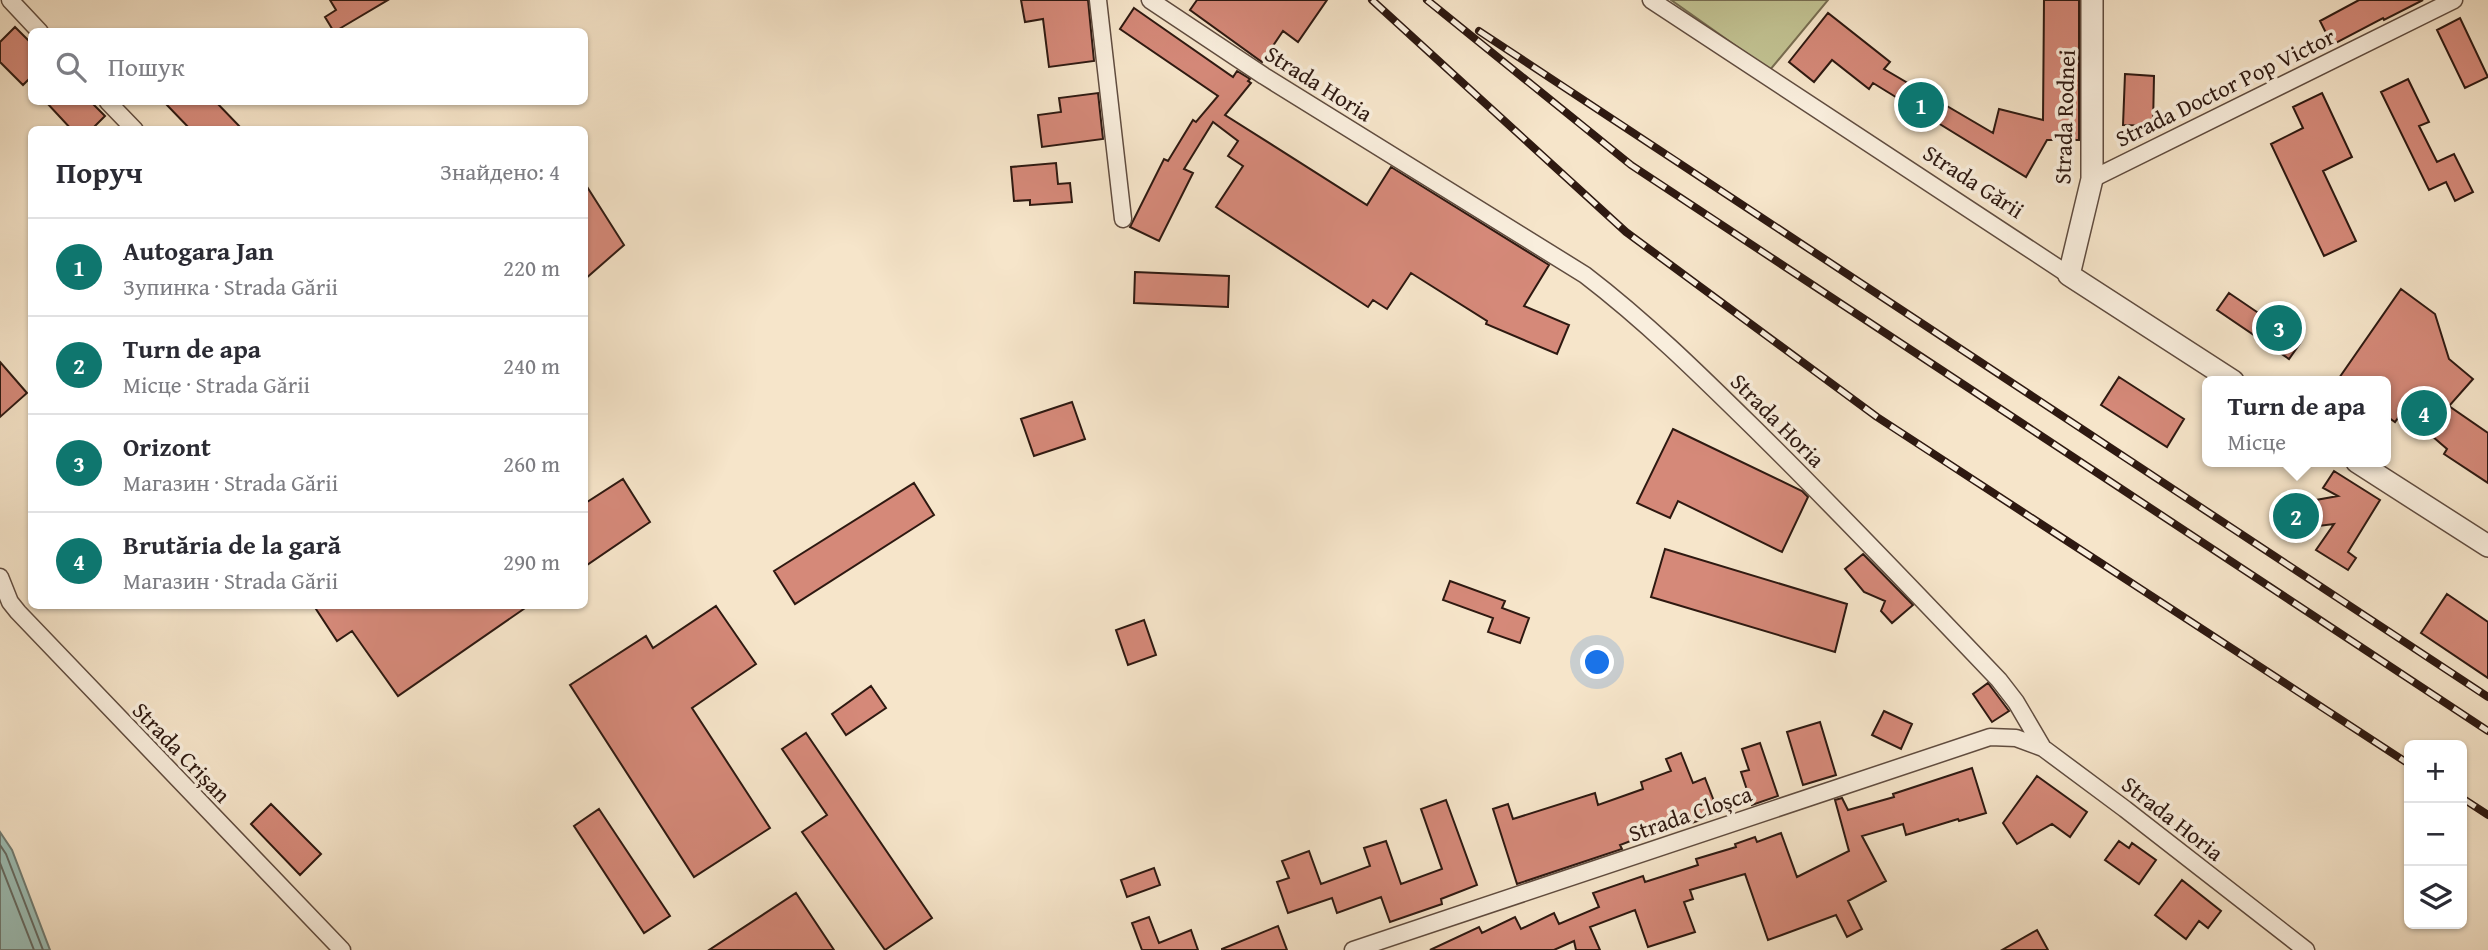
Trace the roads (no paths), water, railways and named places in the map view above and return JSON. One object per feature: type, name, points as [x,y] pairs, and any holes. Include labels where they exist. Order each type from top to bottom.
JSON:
[{"type":"street","points":[[9,0],[36,28]]},
{"type":"street","points":[[1098,0],[1123,219]]},
{"type":"street","name":"Strada Horia","points":[[1150,0],[1264,76],[1586,275],[1614,297],[1674,348],[1854,527],[1999,680],[2043,748],[2306,950]]},
{"type":"street","name":"Strada Gării","points":[[1651,0],[2225,376]]},
{"type":"street","name":"Strada Rodnei","points":[[2069,275],[2092,178],[2092,0]]},
{"type":"street","name":"Strada Doctor Pop Victor","points":[[2092,178],[2454,0]]},
{"type":"street","points":[[111,105],[131,126]]},
{"type":"street","points":[[2365,467],[2488,546]]},
{"type":"street","name":"Strada Crișan","points":[[0,578],[10,602],[18,612],[342,950]]},
{"type":"street","name":"Strada Cloșca","points":[[1353,950],[1990,737],[2016,737],[2043,748]]},
{"type":"water","points":[[0,832],[12,850],[50,950],[0,950]]},
{"type":"railway","points":[[1372,0],[1626,232],[1877,417],[2404,761]]},
{"type":"railway","points":[[1427,0],[1631,165],[2488,731]]},
{"type":"railway","points":[[1479,31],[2488,697]]},
{"type":"railway","points":[[2467,801],[2488,815]]},
{"type":"place","name":"Autogara Jan","points":[[1921,105]]},
{"type":"place","name":"Orizont","points":[[2279,328]]},
{"type":"place","name":"Brutăria de la gară","points":[[2424,413]]},
{"type":"place","name":"Turn de apa","points":[[2296,516]]}]
